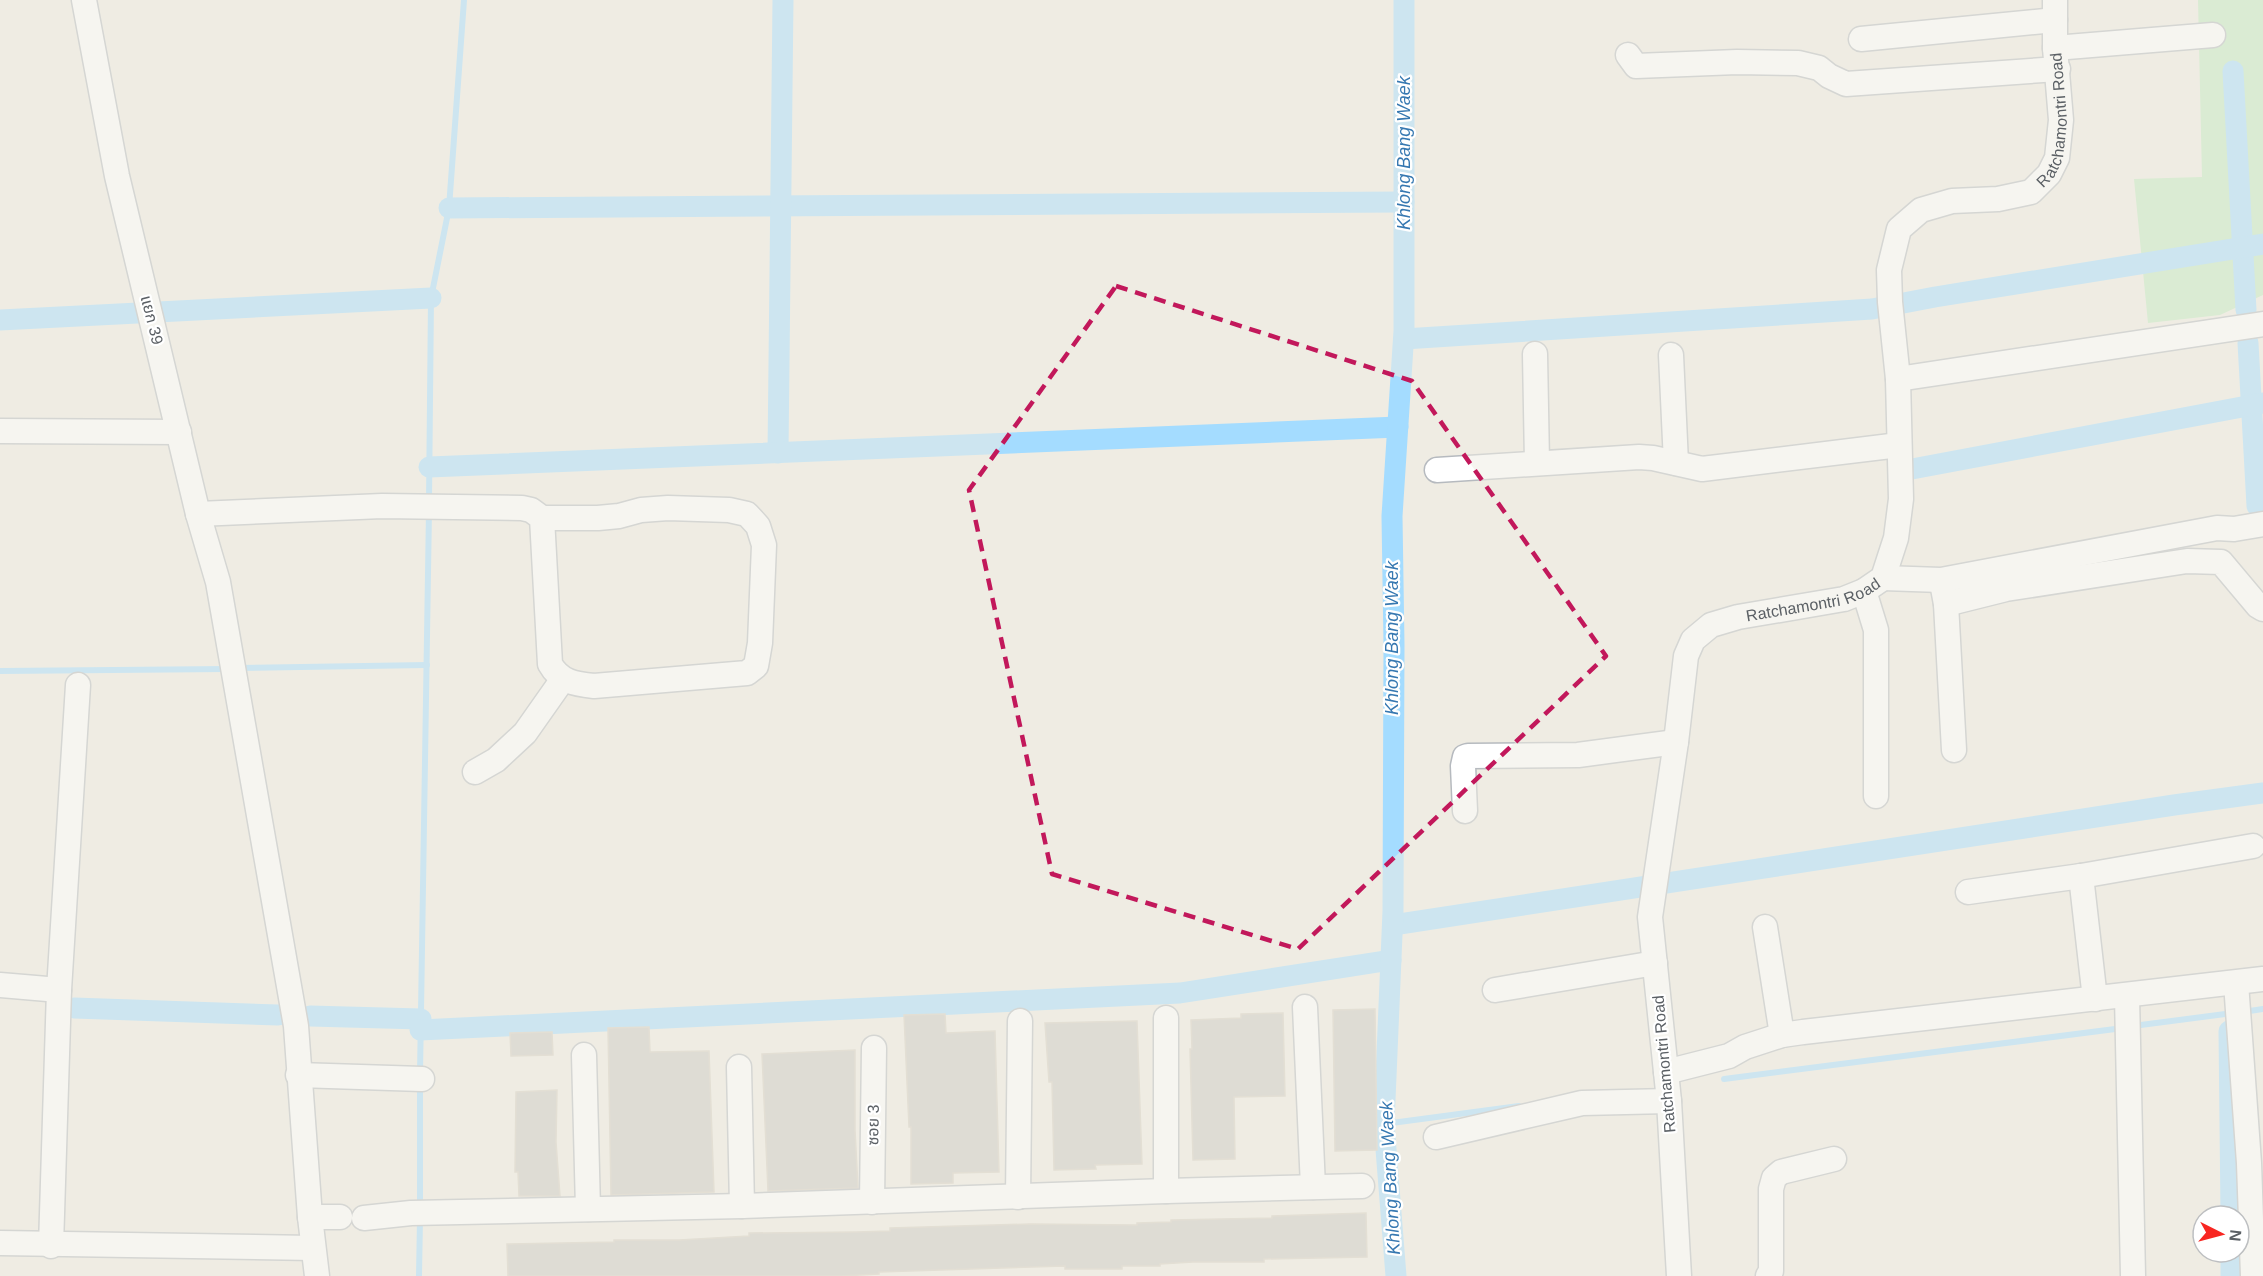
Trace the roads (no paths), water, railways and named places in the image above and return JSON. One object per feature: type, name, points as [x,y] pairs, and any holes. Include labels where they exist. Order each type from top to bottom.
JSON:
[{"type":"street","name":"แยก 39","points":[[84,0],[117,176],[198,514],[218,582],[296,1026],[298,1075],[317,1276]]},
{"type":"street","points":[[1861,39],[2055,10]]},
{"type":"street","name":"Ratchamontri Road","points":[[1679,1276],[1669,1101],[1650,916],[1676,742],[1686,656],[1693,639],[1710,624],[1844,599],[1873,585],[1896,538],[1901,500],[1898,379],[1889,270],[1899,229],[1921,210],[1952,201],[1998,199],[2031,192],[2049,174],[2057,158],[2061,120],[2055,10]]},
{"type":"street","points":[[1629,55],[1636,66],[1737,62],[1798,63],[1819,68],[1846,84],[2057,58],[2213,35]]},
{"type":"street","points":[[1898,379],[2263,324]]},
{"type":"street","points":[[1535,354],[1537,464]]},
{"type":"street","points":[[1671,355],[1676,463]]},
{"type":"street","points":[[0,431],[179,432]]},
{"type":"street","points":[[1437,470],[1638,457],[1702,469],[1899,445]]},
{"type":"street","points":[[198,514],[382,506],[522,508],[531,510],[542,518],[598,518],[619,516],[641,510],[668,508],[729,510],[747,514],[754,519],[764,545],[760,643],[756,666],[747,673],[594,686],[571,683],[556,675],[550,664],[542,518]]},
{"type":"street","points":[[1876,796],[1876,630],[1873,585],[1941,580],[2217,528],[2235,529],[2263,524]]},
{"type":"street","points":[[2185,534],[2187,561]]},
{"type":"street","points":[[1946,604],[2006,589],[2187,561],[2221,562],[2263,609]]},
{"type":"street","points":[[1941,580],[1946,604],[1954,750]]},
{"type":"street","points":[[475,772],[496,760],[525,733],[563,679]]},
{"type":"street","points":[[51,1245],[59,990],[78,685]]},
{"type":"street","points":[[1465,811],[1464,766],[1465,757],[1468,756],[1578,755],[1676,742]]},
{"type":"street","points":[[1968,892],[2082,876],[2253,846]]},
{"type":"street","points":[[2082,876],[2095,999]]},
{"type":"street","points":[[1765,927],[1782,1035]]},
{"type":"street","points":[[1495,990],[1655,963]]},
{"type":"street","points":[[1666,1072],[1729,1056],[1745,1047],[1782,1035],[2095,999],[2127,1002],[2236,988],[2263,979]]},
{"type":"street","points":[[0,986],[59,990]]},
{"type":"street","points":[[2236,988],[2256,1161],[2253,1276]]},
{"type":"street","points":[[2127,1002],[2133,1276]]},
{"type":"street","points":[[1305,1007],[1313,1187]]},
{"type":"street","points":[[1166,1018],[1166,1191]]},
{"type":"street","points":[[1018,1197],[1020,1021]]},
{"type":"street","name":"ซอย 3","points":[[872,1202],[874,1048]]},
{"type":"street","points":[[585,1055],[588,1209]]},
{"type":"street","points":[[739,1067],[742,1206]]},
{"type":"street","points":[[298,1075],[422,1079]]},
{"type":"street","points":[[1436,1137],[1582,1103],[1669,1101]]},
{"type":"street","points":[[1768,1276],[1771,1271],[1771,1190],[1774,1178],[1780,1172],[1834,1159]]},
{"type":"street","points":[[364,1218],[411,1213],[742,1206],[1362,1186]]},
{"type":"street","points":[[310,1217],[340,1218]]},
{"type":"street","points":[[0,1244],[313,1248]]},
{"type":"waterway","points":[[429,501],[431,298],[449,208],[464,0]]},
{"type":"waterway","points":[[778,453],[783,0]]},
{"type":"waterway","name":"Khlong Bang Waek","points":[[1396,1276],[1384,1124],[1393,911],[1392,516],[1404,331],[1404,0]]},
{"type":"waterway","points":[[2233,71],[2246,310]]},
{"type":"waterway","points":[[449,208],[1404,202]]},
{"type":"waterway","points":[[1404,339],[1872,309],[2263,244]]},
{"type":"waterway","points":[[0,320],[431,298]]},
{"type":"waterway","points":[[2248,343],[2257,506]]},
{"type":"waterway","points":[[1912,469],[2263,403]]},
{"type":"waterway","points":[[429,467],[1398,427]]},
{"type":"waterway","points":[[420,1074],[429,511]]},
{"type":"waterway","points":[[238,668],[427,665]]},
{"type":"waterway","points":[[0,671],[227,669]]},
{"type":"waterway","points":[[1393,925],[2263,793]]},
{"type":"waterway","points":[[420,1030],[1180,993],[1391,960]]},
{"type":"waterway","points":[[74,1008],[278,1015]]},
{"type":"waterway","points":[[2243,1012],[2263,1009]]},
{"type":"waterway","points":[[2133,1026],[2233,1013]]},
{"type":"waterway","points":[[310,1016],[421,1019]]},
{"type":"waterway","points":[[1724,1079],[2123,1028]]},
{"type":"waterway","points":[[2229,1031],[2231,1204]]},
{"type":"waterway","points":[[420,1084],[420,1209]]},
{"type":"waterway","points":[[1384,1124],[1519,1106]]},
{"type":"waterway","points":[[419,1276],[420,1219]]},
{"type":"waterway","points":[[2231,1264],[2231,1276]]}]
